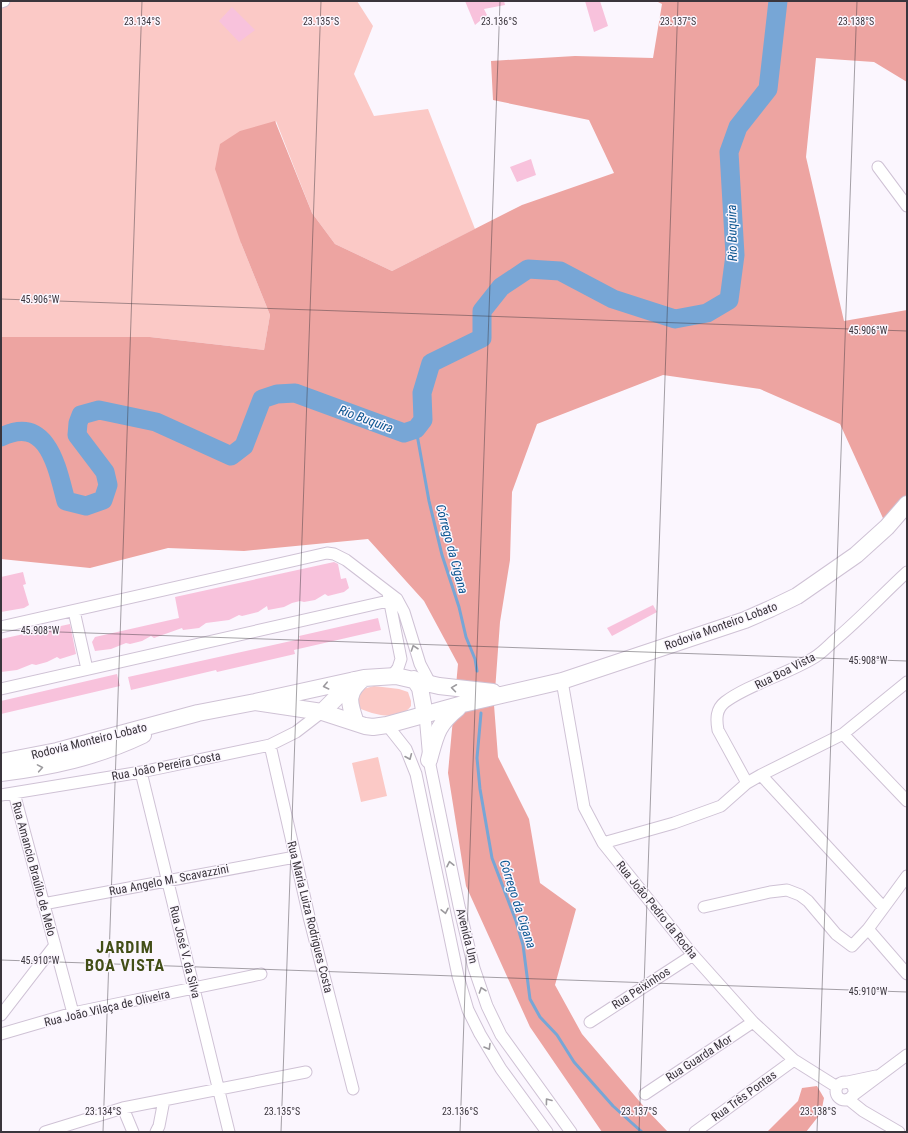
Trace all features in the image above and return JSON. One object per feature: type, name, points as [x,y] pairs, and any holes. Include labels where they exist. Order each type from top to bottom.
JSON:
[{"type":"main road","name":"Rodovia Monteiro Lobato","points":[[255,702],[322,712],[373,727],[387,725],[506,693],[562,681],[746,620],[797,596],[856,554],[887,527],[907,504]]},
{"type":"main road","name":"Rodovia Monteiro Lobato","points":[[1,762],[57,751],[223,707],[255,702],[359,679],[392,676],[468,690],[506,693]]},
{"type":"main road","points":[[322,712],[359,679]]},
{"type":"main road","points":[[356,723],[350,707],[350,696],[359,679]]},
{"type":"main road","points":[[414,679],[422,695],[425,715]]},
{"type":"main road","points":[[429,760],[439,727],[444,719],[463,704]]},
{"type":"main road","name":"Rodovia Monteiro Lobato","points":[[1,773],[58,765],[96,755],[122,745],[177,719]]},
{"type":"street","points":[[878,167],[907,206]]},
{"type":"street","points":[[1,628],[320,554],[334,554],[346,560],[391,596],[405,615],[420,664],[430,683]]},
{"type":"street","name":"Rua Boa Vista","points":[[747,784],[718,730],[716,721],[720,708],[725,702],[793,670],[817,656],[851,626],[907,572]]},
{"type":"street","points":[[1,689],[391,596]]},
{"type":"street","points":[[391,596],[401,659],[398,668],[392,676]]},
{"type":"street","points":[[74,611],[87,669]]},
{"type":"street","name":"Rua João Pedro da Rocha","points":[[562,681],[584,807],[602,842],[693,955],[753,1022],[794,1060],[840,1085],[836,1093],[839,1097],[843,1100],[850,1097]]},
{"type":"street","points":[[602,842],[708,811],[728,801],[747,784],[761,775],[843,734],[907,682]]},
{"type":"street","name":"Rua João Pereira Costa","points":[[1,795],[142,772],[270,745],[296,732],[322,712]]},
{"type":"street","name":"Avenida Um","points":[[425,715],[429,760],[459,906],[474,968],[487,1006],[501,1035],[571,1132]]},
{"type":"street","points":[[387,725],[406,749],[416,774],[458,976],[468,1010],[480,1034],[501,1069],[547,1132]]},
{"type":"street","points":[[843,734],[907,801]]},
{"type":"street","name":"Rua Maria Luiza Rodrigues Costa","points":[[270,745],[295,857],[353,1089]]},
{"type":"street","name":"Rua José V. da Silva","points":[[142,772],[229,1132]]},
{"type":"street","points":[[761,775],[883,907]]},
{"type":"street","name":"Rua Amancio Braúlio de Melo","points":[[14,793],[73,1014]]},
{"type":"street","name":"Rua Angelo M. Scavazzini","points":[[44,904],[295,857]]},
{"type":"street","points":[[704,907],[770,892],[787,890],[800,895],[808,901],[836,934],[852,946],[868,929],[907,876]]},
{"type":"street","points":[[868,929],[907,974]]},
{"type":"street","points":[[1,1015],[55,945]]},
{"type":"street","name":"Rua Peixinhos","points":[[590,1022],[693,955]]},
{"type":"street","name":"Rua João Vilaça de Oliveira","points":[[1,1034],[73,1014],[260,974]]},
{"type":"street","name":"Rua Guarda Mor","points":[[645,1094],[753,1022]]},
{"type":"street","points":[[899,1132],[884,1128],[857,1107],[850,1097],[907,1055]]},
{"type":"street","name":"Rua Três Pontas","points":[[695,1132],[794,1060]]},
{"type":"street","points":[[45,1132],[123,1108],[306,1072]]},
{"type":"street","points":[[840,1085],[879,1075]]},
{"type":"street","points":[[156,1132],[159,1126],[164,1100]]},
{"type":"street","points":[[123,1108],[133,1132]]},
{"type":"shaded area","points":[[1,1],[357,1],[373,26],[354,74],[374,116],[428,109],[475,229],[392,271],[335,244],[312,213],[276,121],[241,243],[270,315],[264,350],[150,337],[1,337]]},
{"type":"shaded area","points":[[656,1],[907,1],[907,82],[874,62],[816,58],[806,157],[844,321],[907,310],[907,504],[887,527],[840,424],[760,389],[663,375],[537,424],[512,492],[510,560],[500,622],[494,705],[498,757],[529,819],[540,883],[576,909],[555,985],[582,1034],[646,1109],[668,1132],[602,1132],[530,1027],[466,886],[448,773],[458,664],[424,601],[368,539],[244,551],[168,548],[90,568],[1,559],[1,337],[150,337],[264,350],[270,315],[241,243],[215,169],[220,144],[240,131],[275,121],[312,213],[335,244],[392,271],[522,205],[614,173],[589,120],[493,100],[491,61],[575,56],[653,58],[662,4]]},
{"type":"shaded area","points":[[374,686],[399,689],[408,692],[411,706],[406,711],[393,716],[385,716],[356,707],[355,696],[363,689]]},
{"type":"shaded area","points":[[378,757],[387,796],[361,802],[352,763]]},
{"type":"shaded area","points":[[817,1086],[824,1098],[821,1113],[806,1132],[767,1132],[798,1101],[802,1088]]},
{"type":"building","points":[[465,1],[504,1],[505,5],[484,9],[487,15],[475,25]]},
{"type":"building","points":[[585,1],[600,1],[608,26],[594,32]]},
{"type":"building","points":[[232,7],[255,30],[239,42],[219,21]]},
{"type":"building","points":[[531,159],[536,175],[517,182],[510,167]]},
{"type":"building","points":[[334,562],[338,564],[341,579],[346,578],[349,588],[344,592],[328,596],[325,594],[315,600],[304,602],[300,601],[284,607],[268,610],[267,606],[258,612],[242,616],[239,615],[229,620],[206,623],[199,628],[183,630],[182,628],[154,638],[151,636],[142,641],[130,644],[126,643],[111,649],[95,651],[92,642],[95,637],[179,618],[175,597]]},
{"type":"building","points":[[23,572],[26,584],[23,585],[29,605],[24,608],[1,612],[1,577]]},
{"type":"building","points":[[653,605],[657,612],[612,636],[607,628]]},
{"type":"building","points":[[378,618],[381,630],[294,650],[295,654],[217,672],[216,670],[131,690],[128,677],[300,639],[299,636]]},
{"type":"building","points":[[70,624],[76,654],[60,659],[57,657],[47,662],[36,665],[32,664],[17,670],[1,672],[1,639]]},
{"type":"building","points":[[117,674],[120,686],[1,714],[1,701]]},
{"type":"waterway","name":"Rio Buquira","points":[[1,437],[17,432],[30,433],[40,438],[48,448],[54,460],[66,501],[86,506],[103,500],[108,485],[105,472],[77,435],[78,423],[81,415],[99,410],[156,422],[231,456],[244,446],[262,399],[277,394],[295,393],[404,433],[416,429],[423,420],[422,393],[431,363],[482,338],[482,311],[501,287],[528,269],[560,271],[613,299],[675,319],[707,313],[729,300],[735,255],[729,152],[738,127],[768,89],[778,1]]},
{"type":"waterway","name":"Córrego da Cigana","points":[[416,429],[429,501],[442,555],[459,607],[466,637],[475,659],[477,671]]},
{"type":"waterway","name":"Córrego da Cigana","points":[[481,713],[477,758],[480,789],[492,858],[516,921],[523,945],[530,999],[540,1017],[557,1035],[574,1062],[613,1106],[642,1132]]},
{"type":"district","name":"JARDIM BOA VISTA","points":[[125,956]]}]
